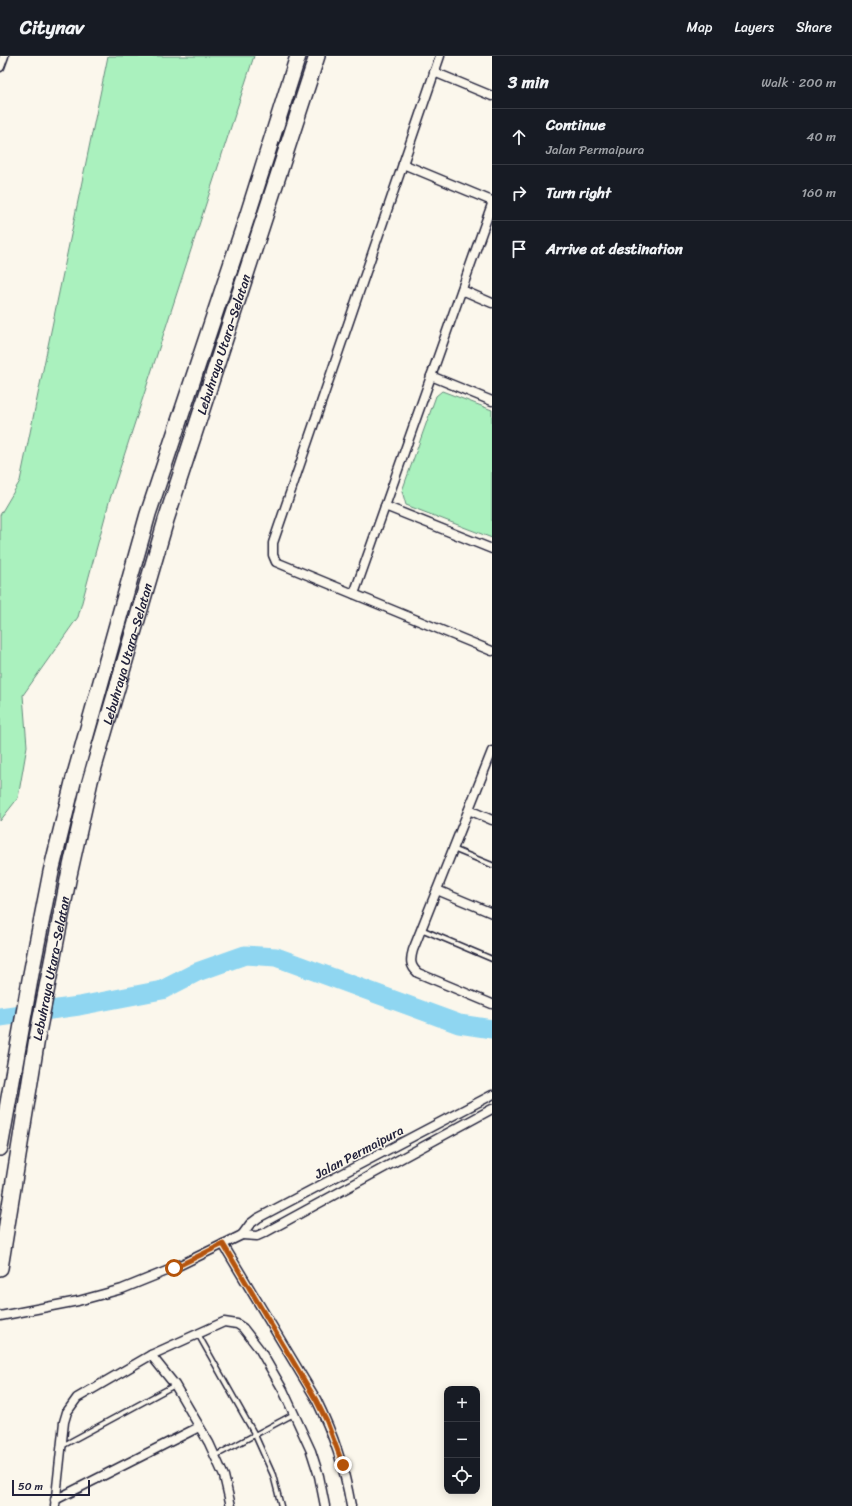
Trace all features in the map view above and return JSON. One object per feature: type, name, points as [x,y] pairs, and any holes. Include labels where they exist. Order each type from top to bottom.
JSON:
[{"type":"highway","name":"Lebuhraya Utara–Selatan","points":[[0,1148],[31,974],[52,872],[74,778],[148,514],[298,56]]},
{"type":"highway","name":"Lebuhraya Utara–Selatan","points":[[0,1268],[48,977],[90,781],[166,520],[317,56]]},
{"type":"street","points":[[0,66],[4,56]]},
{"type":"street","points":[[440,56],[273,543],[273,555],[276,562],[492,651]]},
{"type":"street","points":[[434,72],[492,96]]},
{"type":"street","points":[[403,164],[492,201]]},
{"type":"street","points":[[354,594],[492,204]]},
{"type":"street","points":[[462,290],[492,303]]},
{"type":"street","points":[[431,376],[492,401]]},
{"type":"street","points":[[385,506],[492,550]]},
{"type":"street","points":[[492,751],[488,771],[469,810],[411,957],[413,969],[418,974],[492,1004]]},
{"type":"street","points":[[469,810],[492,820]]},
{"type":"street","points":[[437,890],[492,912]]},
{"type":"street","name":"Jalan Permaipura","points":[[0,1316],[78,1301],[122,1289],[174,1268],[242,1235],[250,1224],[258,1218],[492,1095]]},
{"type":"street","name":"Jalan Permaipura","points":[[242,1235],[257,1236],[266,1232],[492,1109]]},
{"type":"street","points":[[223,1244],[316,1400],[327,1422],[343,1465],[351,1506]]},
{"type":"street","points":[[55,1503],[64,1422],[67,1412],[77,1398],[151,1356],[224,1322],[237,1324],[243,1328],[260,1350],[283,1390],[312,1451],[325,1506]]},
{"type":"street","points":[[151,1356],[175,1386],[215,1456],[224,1476],[231,1506]]},
{"type":"street","points":[[55,1503],[198,1427]]},
{"type":"lane","points":[[453,849],[492,864]]},
{"type":"lane","points":[[421,929],[492,958]]},
{"type":"lane","points":[[198,1334],[255,1435],[273,1475],[281,1506]]},
{"type":"lane","points":[[61,1447],[175,1386]]},
{"type":"lane","points":[[215,1456],[295,1414]]},
{"type":"green space","points":[[108,56],[254,56],[109,502],[78,617],[23,695],[27,746],[18,798],[0,821],[0,515],[20,481]]},
{"type":"green space","points":[[442,391],[492,410],[492,538],[406,505],[402,491],[436,396]]},
{"type":"waterway","points":[[0,1017],[79,1006],[162,990],[197,972],[245,955],[276,957],[459,1024],[492,1029]]},
{"type":"route","points":[[174,1268],[223,1244],[303,1376],[327,1422],[343,1465]]}]
